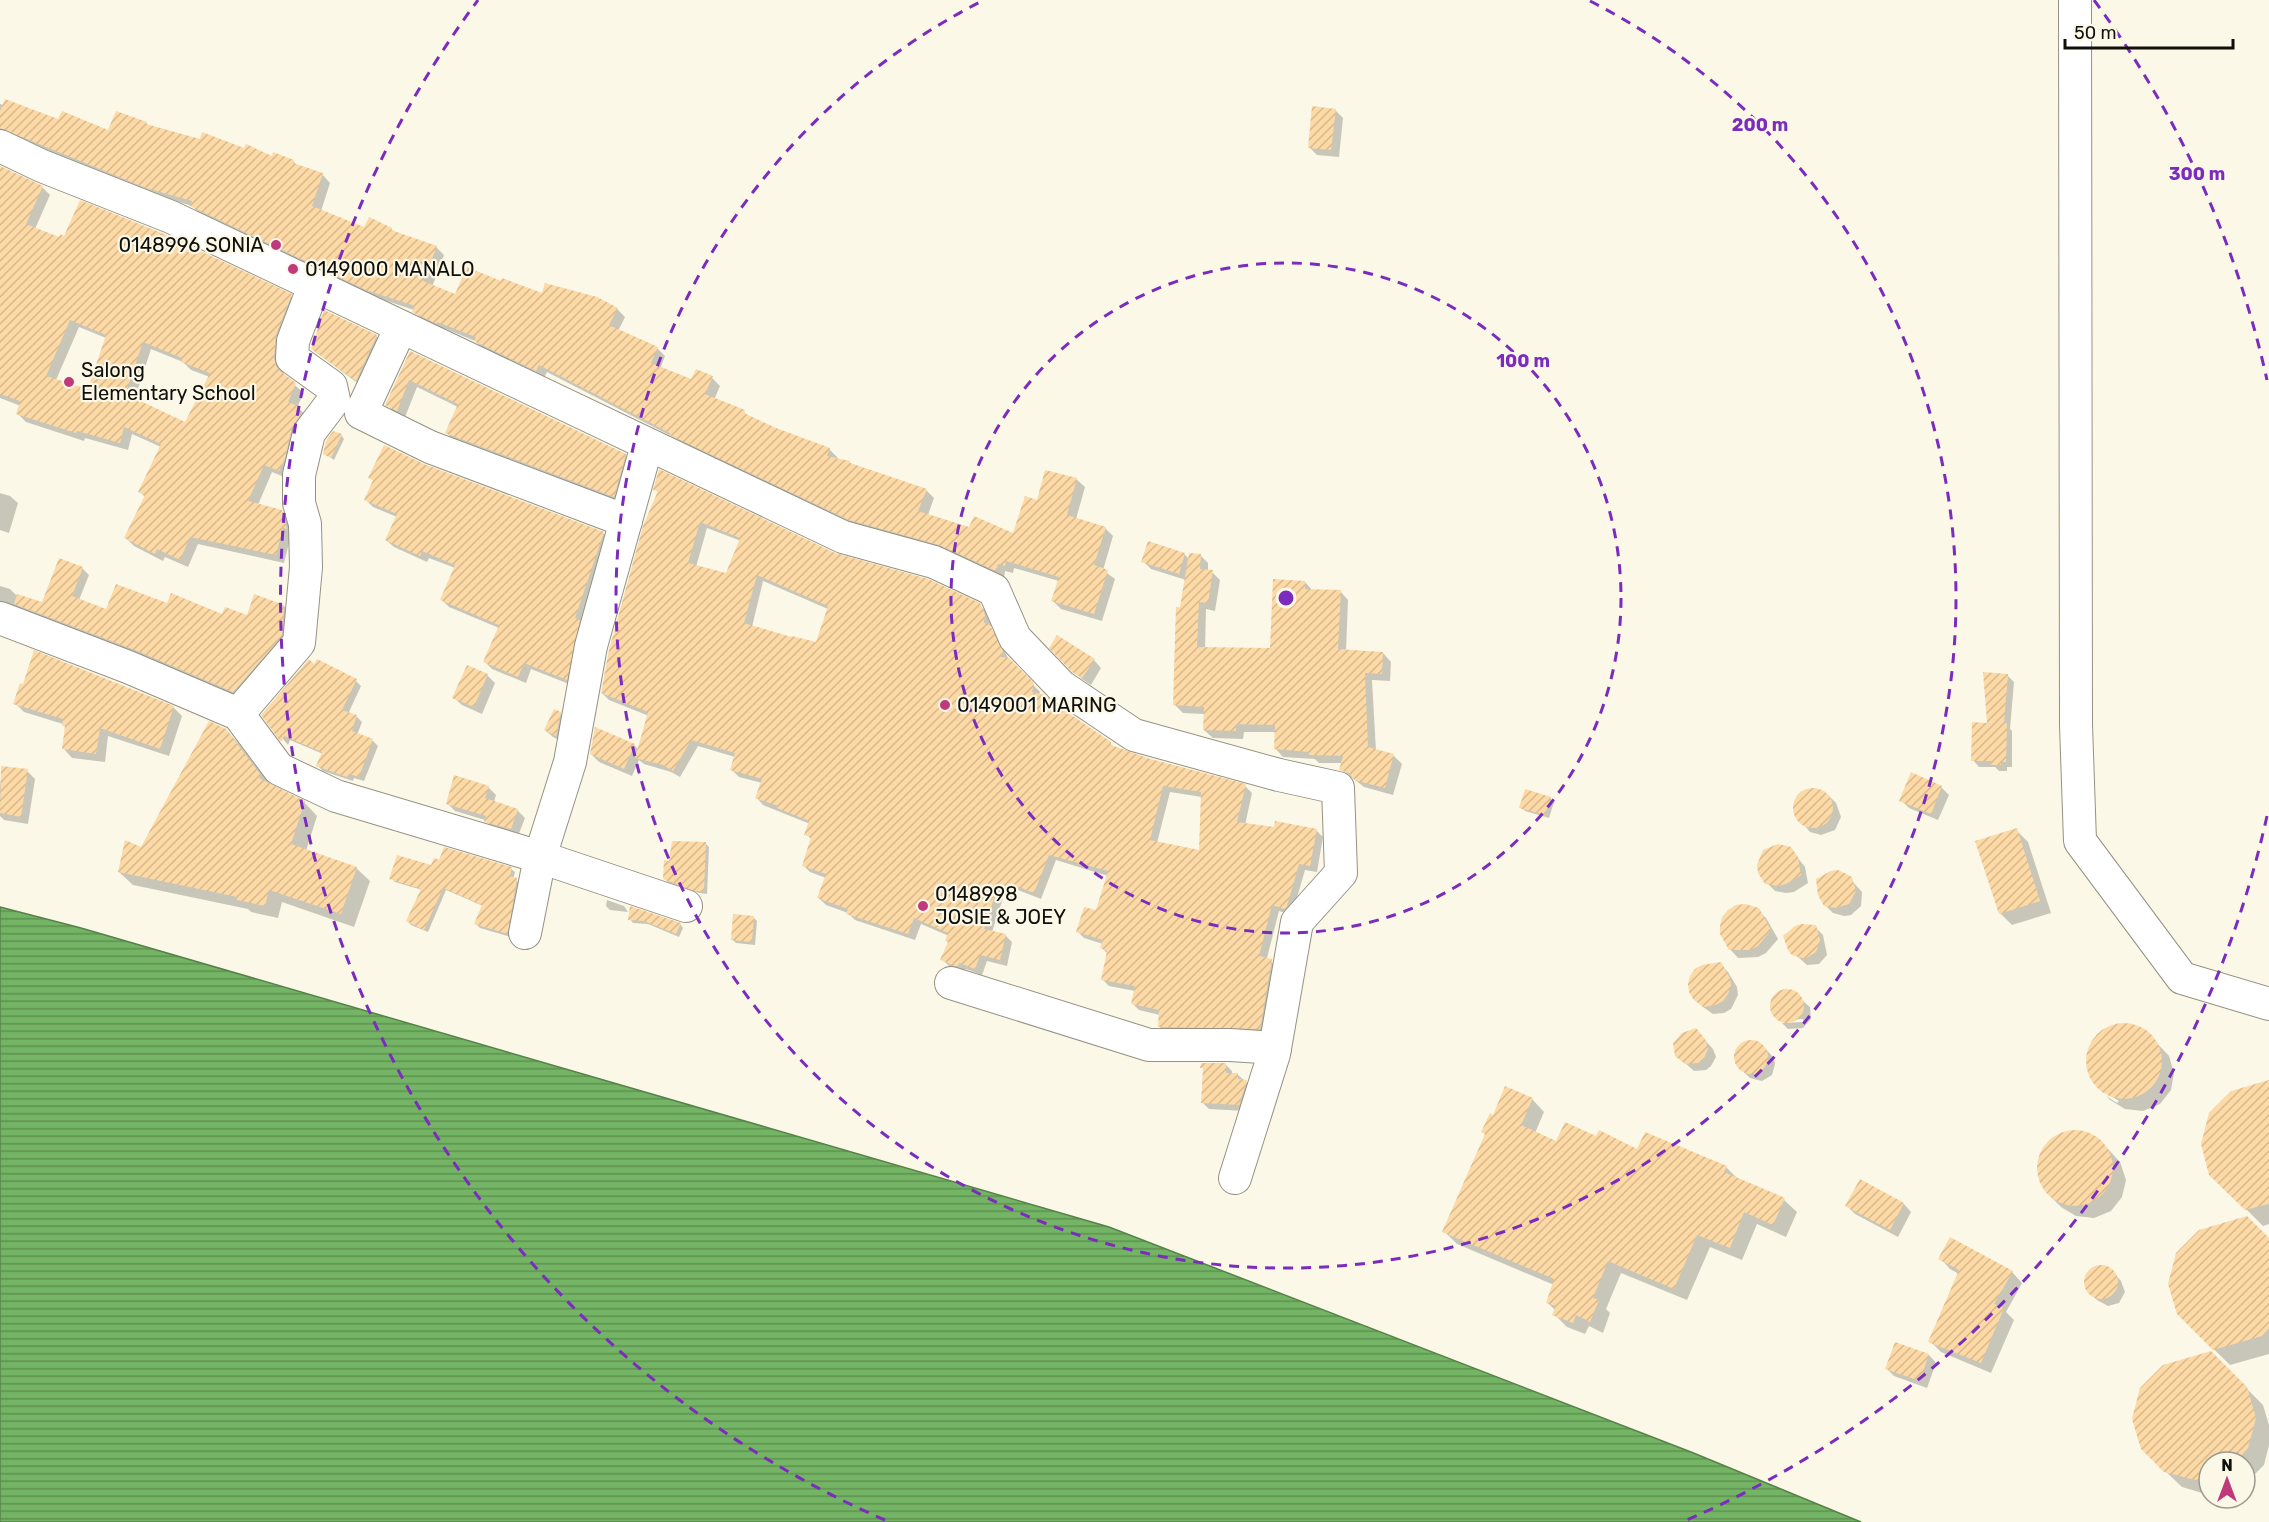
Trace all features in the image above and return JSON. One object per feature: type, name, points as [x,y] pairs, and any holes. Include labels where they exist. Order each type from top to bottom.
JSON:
[{"type":"street","points":[[2075,0],[2076,725],[2080,841],[2182,978],[2269,1004]]},
{"type":"street","points":[[0,146],[42,166],[171,217],[843,537],[934,562],[994,590],[1015,638],[1053,678],[1061,686],[1134,735],[1279,775],[1338,788],[1341,873],[1297,922],[1275,1047],[1235,1178]]},
{"type":"street","points":[[238,714],[299,643],[306,567],[305,524],[299,503],[299,475],[309,434],[334,400],[331,386],[292,358],[293,341],[314,285]]},
{"type":"street","points":[[401,327],[361,413],[430,447],[626,521]]},
{"type":"street","points":[[525,933],[540,856],[570,762],[591,646],[647,445]]},
{"type":"street","points":[[0,618],[128,667],[238,714],[279,769],[336,796],[540,856],[686,906]]},
{"type":"street","points":[[951,983],[1149,1045],[1275,1047]]},
{"type":"shaded area","points":[[0,907],[81,928],[1109,1227],[1691,1452],[1861,1522],[0,1522]]},
{"type":"building","points":[[5,99],[58,119],[62,111],[108,130],[116,111],[147,122],[146,124],[200,139],[202,132],[244,148],[246,144],[272,156],[273,152],[294,160],[293,163],[323,173],[312,206],[364,227],[369,217],[392,228],[391,230],[437,246],[423,281],[455,294],[467,267],[501,281],[502,278],[542,293],[545,283],[597,297],[618,308],[609,325],[658,347],[651,363],[691,379],[696,369],[713,376],[705,394],[745,410],[744,413],[776,428],[830,448],[827,456],[850,461],[850,463],[927,489],[918,511],[969,527],[974,516],[1013,533],[1025,496],[1037,500],[1045,470],[1077,478],[1067,515],[1106,527],[1094,565],[1108,570],[1094,614],[1051,601],[1059,577],[1006,561],[1005,566],[998,564],[996,571],[939,545],[849,520],[670,435],[539,365],[536,371],[474,341],[476,337],[437,322],[437,324],[412,312],[415,306],[366,290],[190,206],[192,201],[146,188],[0,128],[0,111]]},
{"type":"building","points":[[1312,106],[1336,109],[1331,150],[1308,148]]},
{"type":"building","points":[[0,166],[43,186],[26,224],[59,237],[60,234],[64,236],[80,200],[164,234],[292,294],[276,335],[274,358],[281,372],[296,383],[288,402],[298,406],[296,414],[300,415],[292,428],[285,458],[279,471],[264,465],[248,501],[282,510],[287,529],[283,528],[276,555],[190,537],[180,560],[157,549],[155,554],[124,538],[145,495],[138,492],[161,444],[124,427],[120,443],[77,431],[76,433],[16,414],[20,401],[0,394]],"holes":[[[70,320],[106,335],[88,389],[46,376]],[[143,342],[182,358],[181,362],[210,373],[185,422],[126,392]]]},
{"type":"building","points":[[324,310],[377,335],[356,381],[311,349]]},
{"type":"building","points":[[410,351],[626,454],[614,497],[445,433],[458,404],[409,380],[397,411],[385,405]]},
{"type":"building","points":[[333,431],[342,434],[331,458],[323,454],[326,441]]},
{"type":"building","points":[[384,445],[424,464],[604,532],[575,618],[580,620],[567,680],[524,663],[518,677],[483,662],[499,625],[440,600],[455,565],[422,551],[420,556],[385,540],[397,514],[364,500],[373,480],[368,478]]},
{"type":"building","points":[[659,469],[835,553],[928,579],[980,603],[985,615],[984,623],[990,625],[1003,651],[1001,657],[1009,658],[1034,683],[1032,692],[1045,695],[1061,710],[1111,742],[1111,745],[1147,758],[1246,784],[1237,822],[1274,827],[1275,821],[1317,829],[1310,866],[1299,864],[1287,906],[1285,909],[1272,905],[1259,956],[1272,959],[1260,1029],[1158,1027],[1159,1010],[1131,1004],[1135,986],[1101,980],[1107,951],[1100,948],[1103,940],[1076,932],[1084,907],[1096,910],[1108,871],[1049,855],[1034,893],[1011,884],[1008,893],[997,889],[984,929],[1006,934],[1000,960],[980,955],[975,969],[959,963],[955,966],[940,960],[948,942],[945,941],[948,933],[914,918],[908,934],[846,914],[848,909],[817,898],[826,874],[802,866],[811,837],[804,835],[809,821],[755,798],[762,779],[730,770],[735,753],[691,740],[673,771],[663,765],[635,758],[648,712],[601,693],[609,650],[643,526],[658,491],[653,490]],"holes":[[[700,522],[740,538],[726,573],[688,563]],[[757,575],[828,606],[816,642],[744,623]],[[1163,786],[1201,792],[1199,850],[1150,840]]]},
{"type":"building","points":[[1148,541],[1185,553],[1179,574],[1141,562]]},
{"type":"building","points":[[1189,553],[1201,554],[1200,569],[1213,570],[1208,603],[1199,602],[1197,647],[1270,648],[1273,579],[1305,581],[1305,589],[1341,590],[1338,649],[1383,652],[1382,674],[1365,673],[1368,747],[1394,754],[1385,788],[1354,780],[1349,773],[1339,770],[1343,756],[1309,755],[1309,752],[1274,749],[1275,725],[1236,724],[1236,731],[1203,730],[1204,707],[1173,705],[1176,607],[1180,607]]},
{"type":"building","points":[[59,558],[83,567],[72,596],[106,609],[116,584],[167,603],[171,593],[222,614],[225,607],[247,615],[254,594],[284,605],[282,636],[233,692],[135,650],[14,604],[17,594],[42,602]]},
{"type":"building","points":[[1057,635],[1095,659],[1082,678],[1072,672],[1049,648]]},
{"type":"building","points":[[34,650],[174,706],[160,749],[100,728],[96,754],[62,749],[65,726],[62,726],[63,719],[13,704],[20,683],[23,684]]},
{"type":"building","points":[[309,659],[314,664],[317,659],[357,679],[342,710],[357,715],[352,731],[373,739],[359,777],[349,774],[347,777],[316,766],[322,752],[284,736],[280,741],[261,715]]},
{"type":"building","points":[[467,665],[488,674],[474,707],[452,698]]},
{"type":"building","points":[[1983,672],[2008,674],[2004,723],[2007,723],[2006,762],[2001,762],[2001,765],[1991,765],[1991,761],[1971,761],[1972,722],[1987,723]]},
{"type":"building","points":[[554,709],[561,712],[556,736],[544,730]]},
{"type":"building","points":[[209,721],[226,729],[261,775],[259,778],[305,801],[291,844],[357,867],[341,914],[269,890],[265,906],[237,900],[237,897],[118,872],[125,840],[141,847]]},
{"type":"building","points":[[595,727],[635,744],[624,769],[590,754]]},
{"type":"building","points":[[1,766],[28,769],[21,817],[0,813]]},
{"type":"building","points":[[1911,772],[1942,786],[1931,814],[1899,801]]},
{"type":"building","points":[[454,775],[489,786],[485,798],[518,809],[511,829],[484,822],[486,816],[446,804]]},
{"type":"building","points":[[1813,788],[1821,789],[1827,794],[1832,800],[1832,816],[1827,822],[1821,827],[1813,828],[1805,827],[1799,822],[1794,816],[1793,808],[1794,800],[1799,794],[1805,789]]},
{"type":"building","points":[[1525,789],[1551,797],[1545,815],[1519,808]]},
{"type":"building","points":[[2017,828],[2040,901],[1999,914],[1975,841]]},
{"type":"building","points":[[672,841],[706,842],[704,891],[694,891],[663,879],[664,860],[669,861]]},
{"type":"building","points":[[1778,844],[1791,847],[1798,857],[1801,875],[1778,886],[1765,884],[1758,873],[1757,865],[1763,850]]},
{"type":"building","points":[[444,847],[512,867],[510,876],[517,878],[508,934],[474,924],[482,905],[443,888],[424,930],[406,921],[421,889],[389,879],[397,855],[431,865],[434,858],[439,860]]},
{"type":"building","points":[[1838,870],[1852,877],[1856,891],[1849,904],[1835,908],[1824,906],[1818,895],[1816,879]]},
{"type":"building","points":[[1745,904],[1759,908],[1771,930],[1758,946],[1750,950],[1729,950],[1720,934],[1722,917],[1736,905]]},
{"type":"building","points":[[630,906],[681,923],[676,934],[644,921],[628,920]]},
{"type":"building","points":[[733,914],[754,916],[752,942],[731,940]]},
{"type":"building","points":[[1801,924],[1816,925],[1820,940],[1816,952],[1805,959],[1792,955],[1783,936]]},
{"type":"building","points":[[1721,962],[1730,978],[1731,986],[1728,994],[1716,1005],[1703,1007],[1693,999],[1689,992],[1690,976],[1702,965]]},
{"type":"building","points":[[1787,989],[1799,994],[1804,1006],[1799,1018],[1787,1023],[1775,1018],[1770,1006],[1775,994]]},
{"type":"building","points":[[2124,1023],[2139,1026],[2151,1034],[2159,1046],[2162,1061],[2159,1076],[2151,1088],[2139,1096],[2124,1099],[2109,1096],[2097,1088],[2089,1076],[2086,1061],[2089,1046],[2097,1034],[2109,1026]]},
{"type":"building","points":[[1696,1028],[1705,1039],[1708,1049],[1704,1058],[1698,1063],[1685,1064],[1675,1056],[1673,1043],[1682,1033]]},
{"type":"building","points":[[1751,1040],[1763,1045],[1768,1057],[1763,1069],[1751,1074],[1739,1069],[1734,1057],[1739,1045]]},
{"type":"building","points":[[1201,1063],[1226,1063],[1226,1073],[1238,1073],[1238,1079],[1247,1080],[1239,1105],[1201,1103],[1203,1068],[1200,1068]]},
{"type":"building","points":[[2269,1080],[2269,1204],[2245,1210],[2209,1175],[2201,1144],[2209,1113],[2231,1091]]},
{"type":"building","points":[[1505,1086],[1533,1098],[1521,1125],[1556,1141],[1565,1122],[1596,1136],[1599,1130],[1637,1149],[1645,1132],[1727,1166],[1724,1172],[1785,1198],[1773,1225],[1744,1212],[1730,1248],[1697,1235],[1674,1289],[1608,1261],[1593,1298],[1599,1300],[1590,1322],[1576,1315],[1573,1323],[1552,1315],[1556,1306],[1546,1303],[1554,1279],[1442,1232],[1485,1134],[1481,1132],[1490,1113],[1493,1115]]},
{"type":"building","points":[[2075,1130],[2090,1133],[2102,1141],[2110,1153],[2113,1168],[2110,1183],[2102,1195],[2090,1203],[2075,1206],[2060,1203],[2048,1195],[2040,1183],[2037,1168],[2040,1153],[2048,1141],[2060,1133]]},
{"type":"building","points":[[1860,1179],[1904,1203],[1890,1230],[1845,1206]]},
{"type":"building","points":[[2247,1216],[2269,1238],[2269,1328],[2262,1336],[2213,1350],[2177,1314],[2168,1284],[2176,1253],[2199,1230]]},
{"type":"building","points":[[1950,1237],[2013,1271],[1994,1304],[2004,1308],[1981,1363],[1928,1342],[1959,1270],[1938,1259]]},
{"type":"building","points":[[2101,1265],[2113,1270],[2118,1282],[2113,1294],[2101,1299],[2089,1294],[2084,1282],[2089,1270]]},
{"type":"building","points":[[1895,1342],[1929,1354],[1920,1381],[1885,1369]]},
{"type":"building","points":[[2211,1351],[2247,1387],[2256,1418],[2248,1448],[2246,1450],[2197,1450],[2197,1479],[2164,1472],[2141,1449],[2132,1419],[2140,1388],[2163,1365]]},
{"type":"place","name":"0148996 SONIA","points":[[276,245]]},
{"type":"place","name":"0149000 MANALO","points":[[293,269]]},
{"type":"place","name":"Salong Elementary School","points":[[69,382]]},
{"type":"place","name":"0149001 MARING","points":[[945,705]]},
{"type":"place","name":"0148998 JOSIE & JOEY","points":[[923,906]]}]
